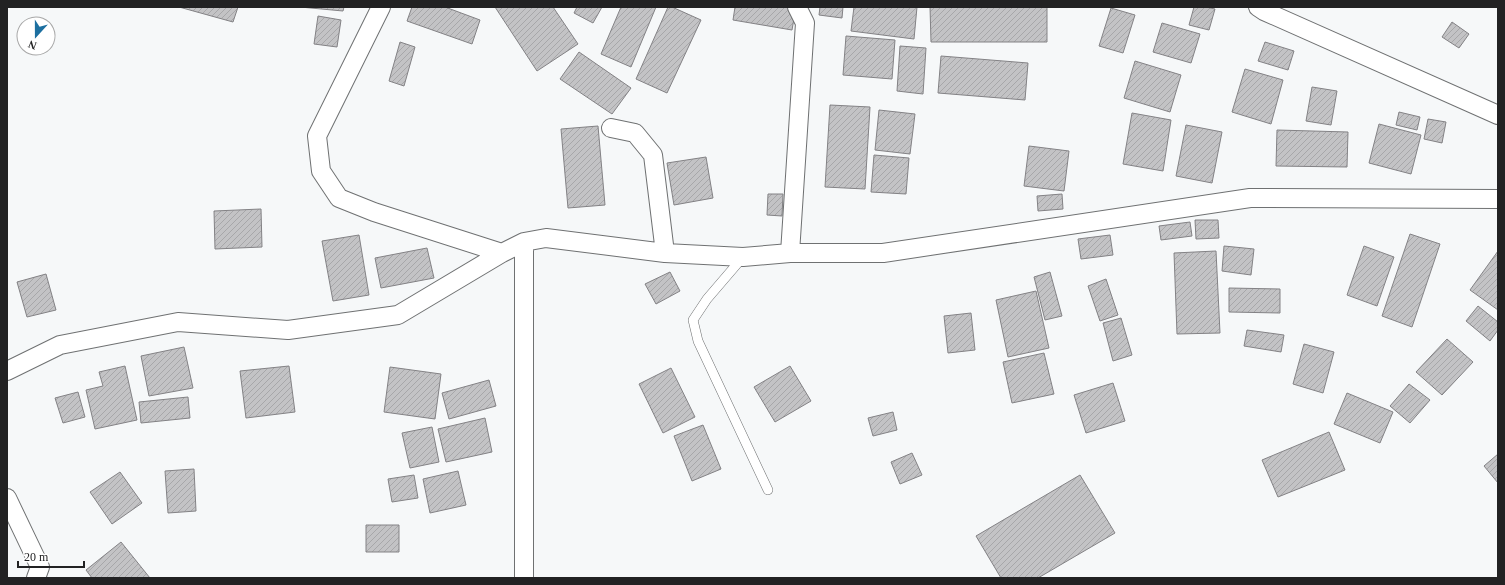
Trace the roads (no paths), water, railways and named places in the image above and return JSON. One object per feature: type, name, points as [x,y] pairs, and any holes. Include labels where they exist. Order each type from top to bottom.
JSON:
[{"type":"street","points":[[382,7],[317,136],[321,171],[339,198],[374,212],[502,253]]},
{"type":"street","points":[[790,254],[805,22],[797,7]]},
{"type":"street","points":[[1258,7],[1498,115]]},
{"type":"street","points":[[611,128],[635,133],[653,155],[665,253]]},
{"type":"street","points":[[7,371],[60,345],[178,322],[288,330],[398,315],[502,253],[524,242],[546,238],[665,253],[743,257],[790,254],[883,253],[1250,198],[1498,199]]},
{"type":"street","points":[[524,242],[524,578]]},
{"type":"street","points":[[7,498],[40,567],[36,578]]},
{"type":"lane","points":[[743,257],[707,300],[693,320],[698,341],[768,490]]}]
